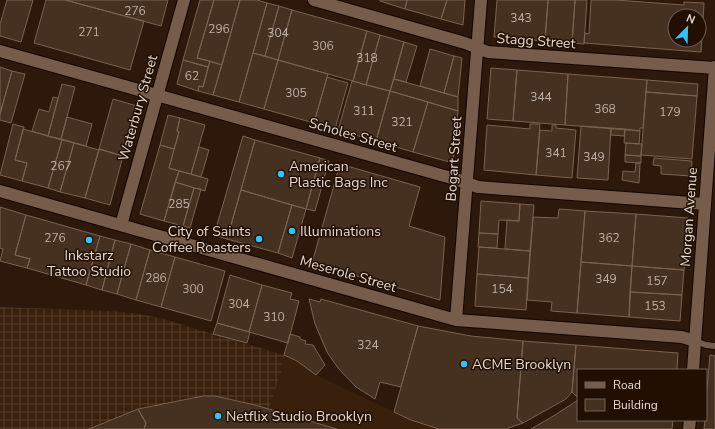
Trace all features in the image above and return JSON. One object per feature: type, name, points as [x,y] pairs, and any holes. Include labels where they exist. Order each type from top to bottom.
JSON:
[{"type":"street","name":"Waterbury Street","points":[[121,225],[184,0]]},
{"type":"street","name":"Stagg Street","points":[[314,0],[488,52],[715,73]]},
{"type":"street","name":"Bogart Street","points":[[456,320],[481,0]]},
{"type":"street","name":"Scholes Street","points":[[0,51],[478,187],[705,204]]},
{"type":"street","name":"Morgan Avenue","points":[[693,369],[705,204],[714,110],[715,73]]},
{"type":"street","name":"Meserole Street","points":[[0,191],[456,320],[682,337],[695,341]]},
{"type":"lane","points":[[695,341],[706,346],[715,346]]},
{"type":"shaded area","points":[[0,307],[111,311],[160,318],[284,355],[281,372],[269,409],[215,396],[203,396],[138,409],[89,429],[0,429]]},
{"type":"shaded area","points":[[284,355],[297,361],[316,375],[411,420],[439,429],[337,429],[269,409],[281,372]]},
{"type":"building","points":[[7,0],[33,0],[21,42],[0,36],[0,24]]},
{"type":"building","points":[[46,0],[65,0],[144,21],[130,70],[34,43]]},
{"type":"building","points":[[65,0],[168,0],[161,26]]},
{"type":"building","points":[[200,0],[214,0],[197,58],[210,61],[208,67],[183,60]]},
{"type":"building","points":[[214,0],[240,0],[222,65],[197,58]]},
{"type":"building","points":[[240,0],[257,0],[267,3],[239,102],[213,95]]},
{"type":"building","points":[[380,0],[407,0],[405,9]]},
{"type":"building","points":[[407,0],[447,0],[441,19],[405,9]]},
{"type":"building","points":[[447,0],[465,0],[463,25],[441,19]]},
{"type":"building","points":[[497,0],[548,0],[545,41],[494,37]]},
{"type":"building","points":[[548,0],[575,0],[572,43],[545,41]]},
{"type":"building","points":[[575,0],[587,0],[584,44],[572,43]]},
{"type":"building","points":[[591,0],[616,0],[684,5],[684,2],[704,3],[704,8],[667,8],[667,48],[701,48],[701,52],[584,43],[585,33],[589,34]]},
{"type":"building","points":[[267,3],[279,6],[265,56],[253,53]]},
{"type":"building","points":[[279,6],[292,10],[278,60],[265,56]]},
{"type":"building","points":[[292,10],[367,31],[353,81],[278,60]]},
{"type":"building","points":[[367,31],[380,35],[366,85],[353,81]]},
{"type":"building","points":[[380,35],[404,42],[390,91],[366,85]]},
{"type":"building","points":[[404,42],[417,46],[406,82],[394,79]]},
{"type":"building","points":[[430,49],[454,56],[444,93],[420,86]]},
{"type":"building","points":[[253,53],[278,60],[264,109],[239,102]]},
{"type":"building","points":[[454,56],[462,58],[458,97],[444,93]]},
{"type":"building","points":[[183,60],[208,67],[203,87],[199,86],[198,91],[177,84]]},
{"type":"building","points":[[278,60],[328,74],[314,123],[264,109]]},
{"type":"building","points":[[210,61],[222,65],[213,95],[198,91],[199,86],[203,87]]},
{"type":"building","points":[[0,67],[12,71],[0,114]]},
{"type":"building","points":[[491,68],[517,70],[513,121],[487,119]]},
{"type":"building","points":[[517,70],[568,74],[565,125],[513,121]]},
{"type":"building","points":[[12,71],[25,74],[11,123],[0,120],[0,114]]},
{"type":"building","points":[[568,74],[647,80],[643,128],[640,128],[640,131],[565,125]]},
{"type":"building","points":[[327,77],[348,83],[335,129],[314,123]]},
{"type":"building","points":[[394,79],[458,97],[458,111],[390,91]]},
{"type":"building","points":[[647,80],[698,84],[697,96],[646,92]]},
{"type":"building","points":[[352,81],[390,91],[376,141],[338,130]]},
{"type":"building","points":[[62,84],[75,87],[61,139],[48,136]]},
{"type":"building","points":[[390,91],[428,102],[413,152],[376,141]]},
{"type":"building","points":[[646,92],[697,96],[692,159],[641,155]]},
{"type":"building","points":[[53,97],[58,98],[48,136],[32,131],[39,109],[49,112]]},
{"type":"building","points":[[113,99],[137,106],[123,156],[99,149]]},
{"type":"building","points":[[428,102],[458,111],[453,163],[413,152]]},
{"type":"building","points":[[168,115],[180,118],[177,131],[179,132],[174,149],[160,145]]},
{"type":"building","points":[[67,117],[92,124],[86,146],[61,139]]},
{"type":"building","points":[[180,118],[205,125],[191,174],[169,168],[179,132],[177,131]]},
{"type":"building","points":[[13,124],[24,127],[15,160],[27,163],[22,181],[0,175]]},
{"type":"building","points":[[530,124],[540,124],[536,175],[484,170],[487,125],[530,129]]},
{"type":"building","points":[[552,125],[556,125],[556,128],[576,130],[572,178],[536,175],[540,130],[552,131]]},
{"type":"building","points":[[581,126],[611,128],[608,180],[577,178]]},
{"type":"building","points":[[611,128],[625,129],[624,136],[611,135]]},
{"type":"building","points":[[23,129],[62,140],[48,188],[22,181],[27,163],[15,160]]},
{"type":"building","points":[[625,129],[640,131],[639,144],[624,143]]},
{"type":"building","name":"American Plastic Bags Inc","points":[[243,136],[255,140],[227,239],[214,235]]},
{"type":"building","points":[[62,140],[74,143],[60,192],[48,188]]},
{"type":"building","name":"American Plastic Bags Inc","points":[[255,140],[320,158],[306,209],[241,190]]},
{"type":"building","points":[[74,143],[99,150],[85,198],[60,192]]},
{"type":"building","points":[[626,143],[642,144],[641,156],[625,155]]},
{"type":"building","points":[[160,145],[174,149],[169,168],[179,171],[164,221],[140,214]]},
{"type":"building","points":[[199,147],[209,150],[201,177],[191,174]]},
{"type":"building","points":[[99,149],[123,156],[110,205],[85,198]]},
{"type":"building","points":[[625,155],[641,156],[641,163],[625,162]]},
{"type":"building","name":"American Plastic Bags Inc","points":[[320,158],[329,161],[315,211],[306,209]]},
{"type":"building","points":[[654,158],[692,161],[691,176],[661,174],[661,166],[653,165]]},
{"type":"building","points":[[636,163],[640,163],[639,183],[622,180],[623,171],[635,172]]},
{"type":"building","points":[[340,164],[420,187],[409,226],[445,237],[440,300],[312,263]]},
{"type":"building","points":[[179,171],[208,179],[205,191],[175,182]]},
{"type":"building","points":[[175,182],[194,188],[183,226],[164,221]]},
{"type":"building","points":[[194,188],[201,189],[190,228],[183,226]]},
{"type":"building","points":[[241,190],[292,205],[278,253],[227,239]]},
{"type":"building","points":[[481,201],[520,204],[519,221],[499,220],[498,234],[479,233]]},
{"type":"building","points":[[520,204],[534,205],[530,251],[505,249],[507,220],[519,221]]},
{"type":"building","name":"Illuminations","points":[[292,205],[306,209],[292,258],[278,253]]},
{"type":"building","points":[[0,207],[26,215],[15,255],[30,259],[27,268],[0,261],[3,249],[0,248]]},
{"type":"building","points":[[559,209],[585,211],[577,313],[551,311],[552,302],[527,300],[533,217],[558,218]]},
{"type":"building","points":[[585,211],[636,214],[632,266],[581,262]]},
{"type":"building","points":[[636,214],[688,218],[684,270],[632,266]]},
{"type":"building","points":[[26,215],[100,236],[86,285],[27,268],[30,259],[15,255]]},
{"type":"building","points":[[479,233],[498,234],[497,248],[478,247]]},
{"type":"building","points":[[100,236],[115,240],[102,290],[86,285]]},
{"type":"building","points":[[115,240],[131,244],[117,294],[102,290]]},
{"type":"building","points":[[131,244],[150,250],[136,300],[117,294]]},
{"type":"building","points":[[479,247],[530,251],[528,278],[477,274]]},
{"type":"building","points":[[150,250],[175,257],[161,307],[136,300]]},
{"type":"building","points":[[175,257],[225,271],[211,321],[161,307]]},
{"type":"building","points":[[581,262],[632,266],[629,317],[577,313]]},
{"type":"building","points":[[632,266],[684,270],[682,295],[630,292]]},
{"type":"building","points":[[477,274],[528,278],[526,310],[475,306]]},
{"type":"building","points":[[230,275],[262,285],[249,332],[217,323]]},
{"type":"building","points":[[262,285],[292,293],[290,299],[299,301],[288,343],[249,332]]},
{"type":"building","points":[[630,292],[682,295],[680,321],[629,317]]},
{"type":"building","points":[[309,299],[320,302],[321,299],[418,326],[401,387],[380,382],[375,399],[356,387],[338,368],[327,352],[315,324]]},
{"type":"building","points":[[217,323],[250,332],[247,343],[213,334]]},
{"type":"building","name":"ACME Brooklyn","points":[[418,326],[471,336],[523,341],[517,418],[523,423],[506,429],[439,429],[411,420],[394,412]]},
{"type":"building","points":[[290,334],[300,337],[300,339],[306,341],[305,344],[313,345],[325,365],[316,375],[297,361],[284,355]]},
{"type":"building","points":[[523,341],[576,345],[572,392],[566,399],[523,423],[517,418]]},
{"type":"building","points":[[576,345],[678,353],[677,369],[577,369],[577,397],[572,392]]},
{"type":"building","points":[[710,355],[715,356],[715,429],[704,429],[705,421],[707,421],[707,390]]},
{"type":"building","name":"Netflix Studio Brooklyn","points":[[203,396],[215,396],[255,405],[337,429],[144,429],[146,423],[138,409]]},
{"type":"building","points":[[577,401],[577,421],[673,421],[672,429],[531,429]]},
{"type":"building","points":[[138,409],[146,423],[144,429],[89,429]]},
{"type":"place","name":"American Plastic Bags Inc","points":[[281,174]]},
{"type":"place","name":"Illuminations","points":[[292,231]]},
{"type":"place","name":"City of Saints Coffee Roasters","points":[[259,239]]},
{"type":"place","name":"Inkstarz Tattoo Studio","points":[[89,240]]},
{"type":"place","name":"ACME Brooklyn","points":[[464,364]]},
{"type":"place","name":"Netflix Studio Brooklyn","points":[[218,416]]}]
